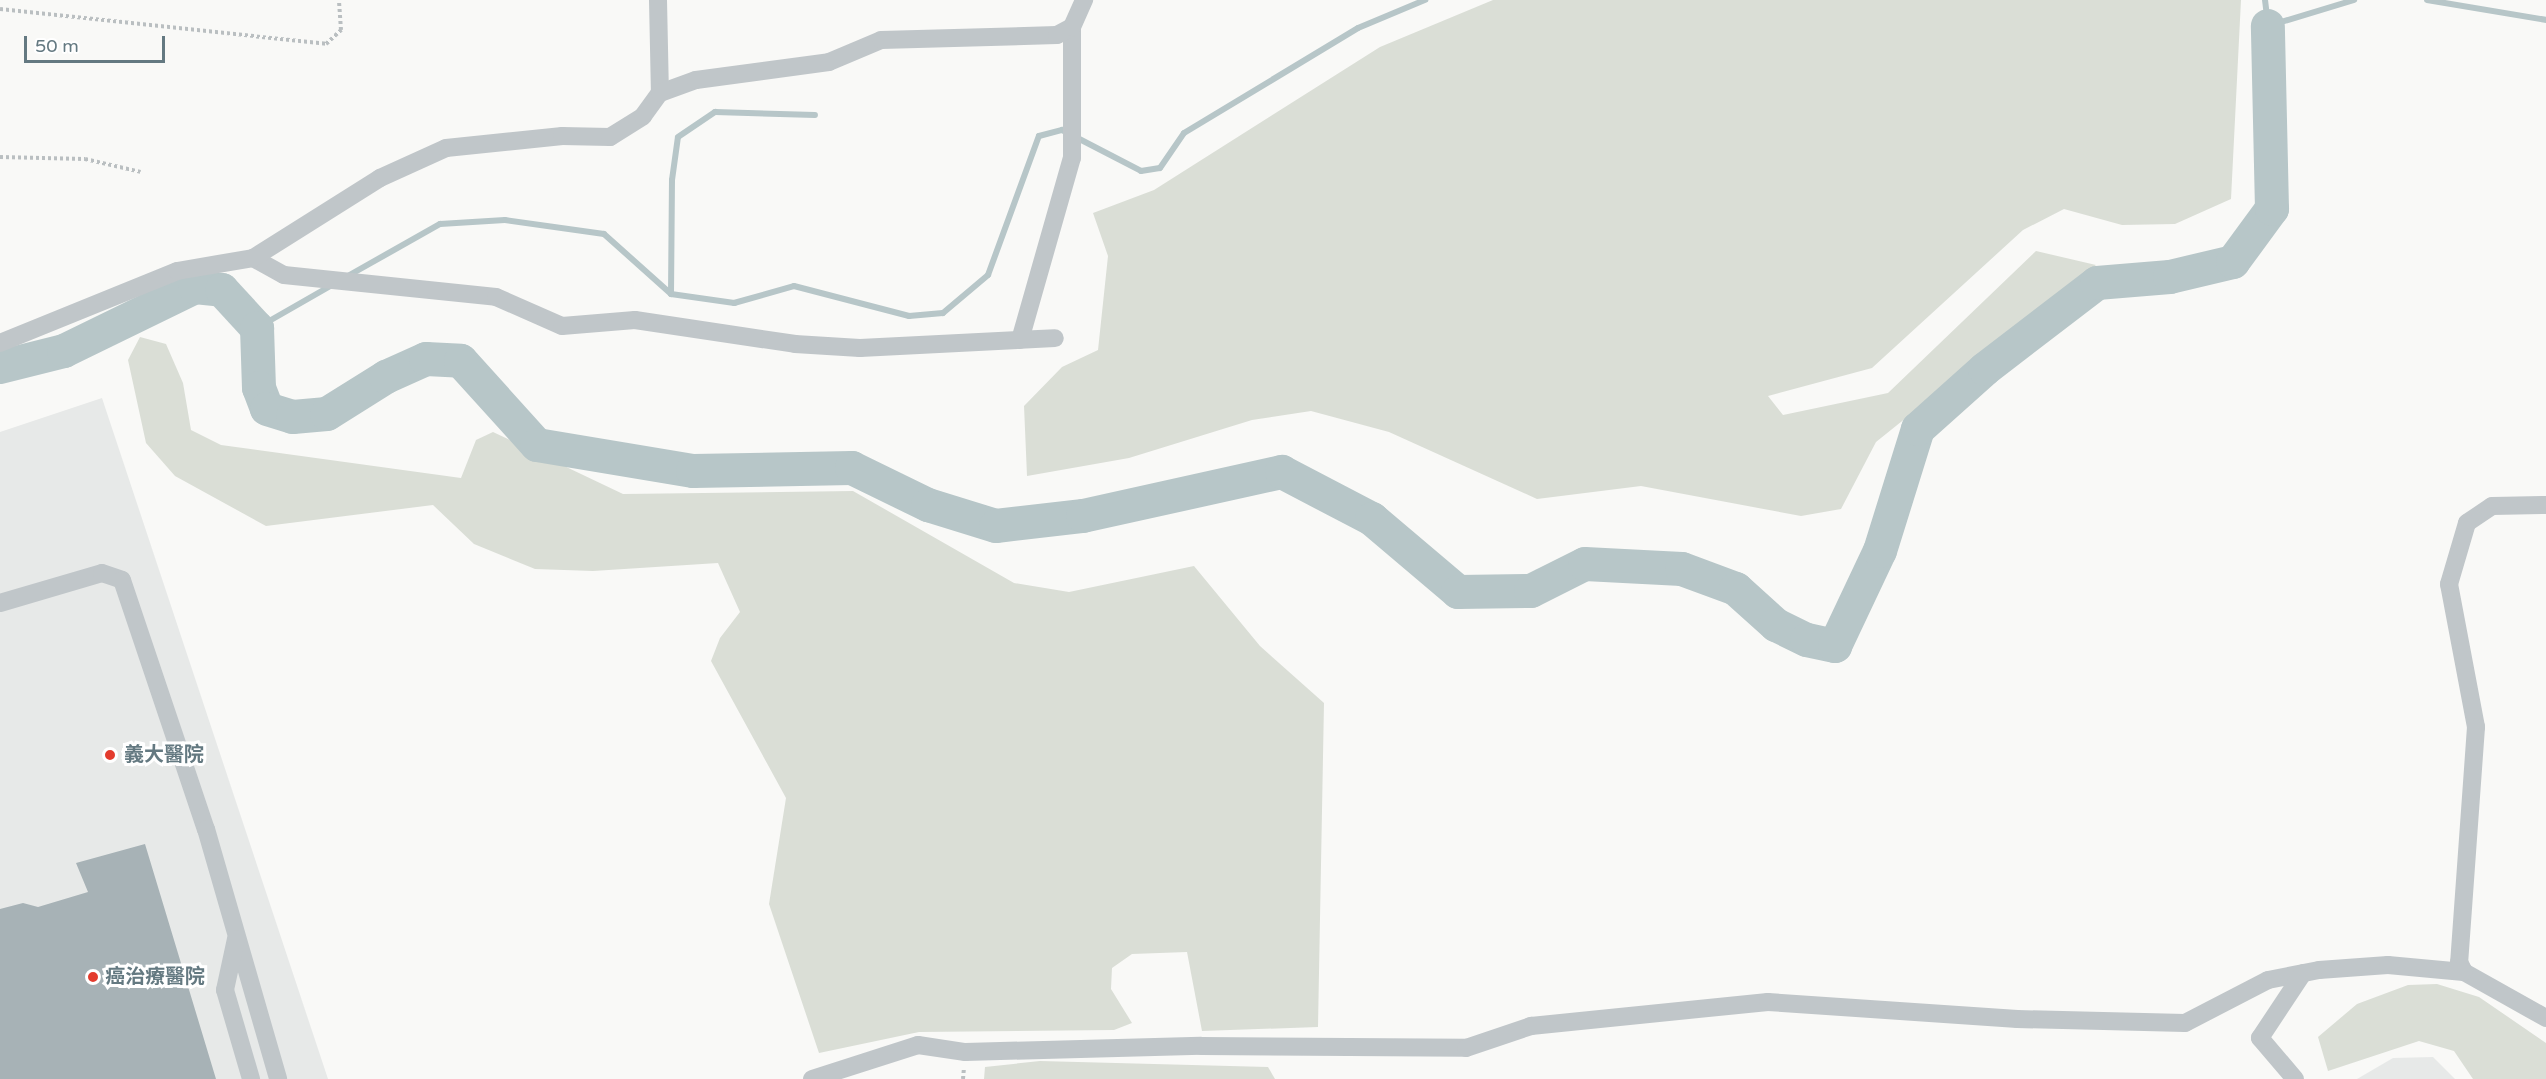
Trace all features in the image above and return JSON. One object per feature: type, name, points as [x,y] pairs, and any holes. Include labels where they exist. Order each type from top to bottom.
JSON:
[{"type":"street","points":[[658,0],[660,93]]},
{"type":"street","points":[[1020,340],[1072,158],[1072,27],[1084,0]]},
{"type":"street","points":[[0,343],[177,271],[253,258],[380,178],[446,148],[562,136],[610,137],[643,116],[660,93],[696,80],[829,62],[881,40],[1037,38],[1072,27]]},
{"type":"street","points":[[253,258],[284,275],[496,297],[562,326],[635,320],[795,344],[860,348],[1055,338]]},
{"type":"street","points":[[2464,972],[2457,948],[2476,727],[2449,584],[2467,523],[2492,506],[2546,505]]},
{"type":"street","points":[[0,603],[102,573],[122,580],[236,936],[278,1079]]},
{"type":"street","points":[[236,936],[225,990],[251,1079]]},
{"type":"street","points":[[812,1079],[918,1045],[965,1052],[1213,1046],[1466,1048],[1531,1026],[1768,1002],[2017,1019],[2185,1023],[2268,980],[2388,965],[2464,972],[2546,1018]]},
{"type":"street","points":[[2295,1079],[2260,1038],[2303,974]]},
{"type":"path","points":[[0,9],[326,44],[341,30],[339,0]]},
{"type":"path","points":[[0,157],[85,159],[141,172]]},
{"type":"shaded area","points":[[1493,0],[2241,0],[2231,199],[2175,224],[2122,225],[2064,209],[2023,230],[1872,368],[1768,396],[1783,415],[1888,393],[2036,251],[2096,265],[1876,442],[1841,509],[1801,516],[1641,486],[1537,499],[1389,432],[1311,411],[1252,420],[1129,458],[1027,476],[1024,406],[1062,367],[1098,350],[1108,256],[1093,213],[1154,190],[1380,47]]},
{"type":"shaded area","points":[[140,337],[166,344],[183,383],[191,430],[221,445],[461,478],[476,440],[493,432],[623,494],[853,491],[1014,583],[1069,592],[1194,566],[1260,646],[1324,703],[1318,1027],[1202,1031],[1187,952],[1132,954],[1112,968],[1111,989],[1132,1023],[1114,1030],[919,1032],[819,1053],[769,904],[786,798],[711,661],[720,638],[740,612],[718,563],[593,571],[535,569],[474,544],[433,505],[266,526],[175,476],[146,443],[128,360]]},
{"type":"shaded area","name":"義大醫院","points":[[102,398],[328,1079],[0,1079],[0,432]]},
{"type":"shaded area","points":[[2437,984],[2479,997],[2546,1043],[2546,1079],[2473,1079],[2454,1051],[2419,1041],[2328,1071],[2318,1037],[2357,1004],[2408,985]]},
{"type":"shaded area","points":[[2433,1057],[2455,1079],[2357,1079],[2393,1058]]},
{"type":"shaded area","points":[[1040,1061],[1268,1067],[1275,1079],[984,1079],[985,1067]]},
{"type":"building","name":"癌治療醫院","points":[[145,844],[216,1079],[0,1079],[0,909],[23,903],[38,907],[88,892],[76,863]]},
{"type":"waterway","points":[[346,277],[440,224],[505,220],[604,234],[671,294],[734,303],[794,286],[909,316],[943,313],[988,275],[1039,136],[1062,130],[1141,171],[1160,168],[1184,133],[1358,28],[1425,0]]},
{"type":"waterway","points":[[2265,0],[2268,26],[2354,0]]},
{"type":"waterway","points":[[2427,0],[2546,20]]},
{"type":"waterway","points":[[0,367],[64,351],[195,287],[222,290],[257,328],[259,388],[267,409],[293,417],[327,414],[386,377],[426,359],[461,361],[537,445],[693,471],[852,468],[928,505],[996,526],[1083,516],[1282,472],[1372,519],[1458,592],[1531,591],[1585,564],[1682,569],[1736,589],[1776,625],[1807,640],[1835,646],[1880,551],[1918,429],[1985,369],[2097,283],[2170,277],[2233,262],[2272,209],[2268,26]]},
{"type":"waterway","points":[[671,294],[672,180],[678,137],[715,112],[815,115]]},
{"type":"waterway","points":[[257,328],[332,285]]},
{"type":"place","name":"義大醫院","points":[[110,755]]},
{"type":"place","name":"癌治療醫院","points":[[93,977]]}]
